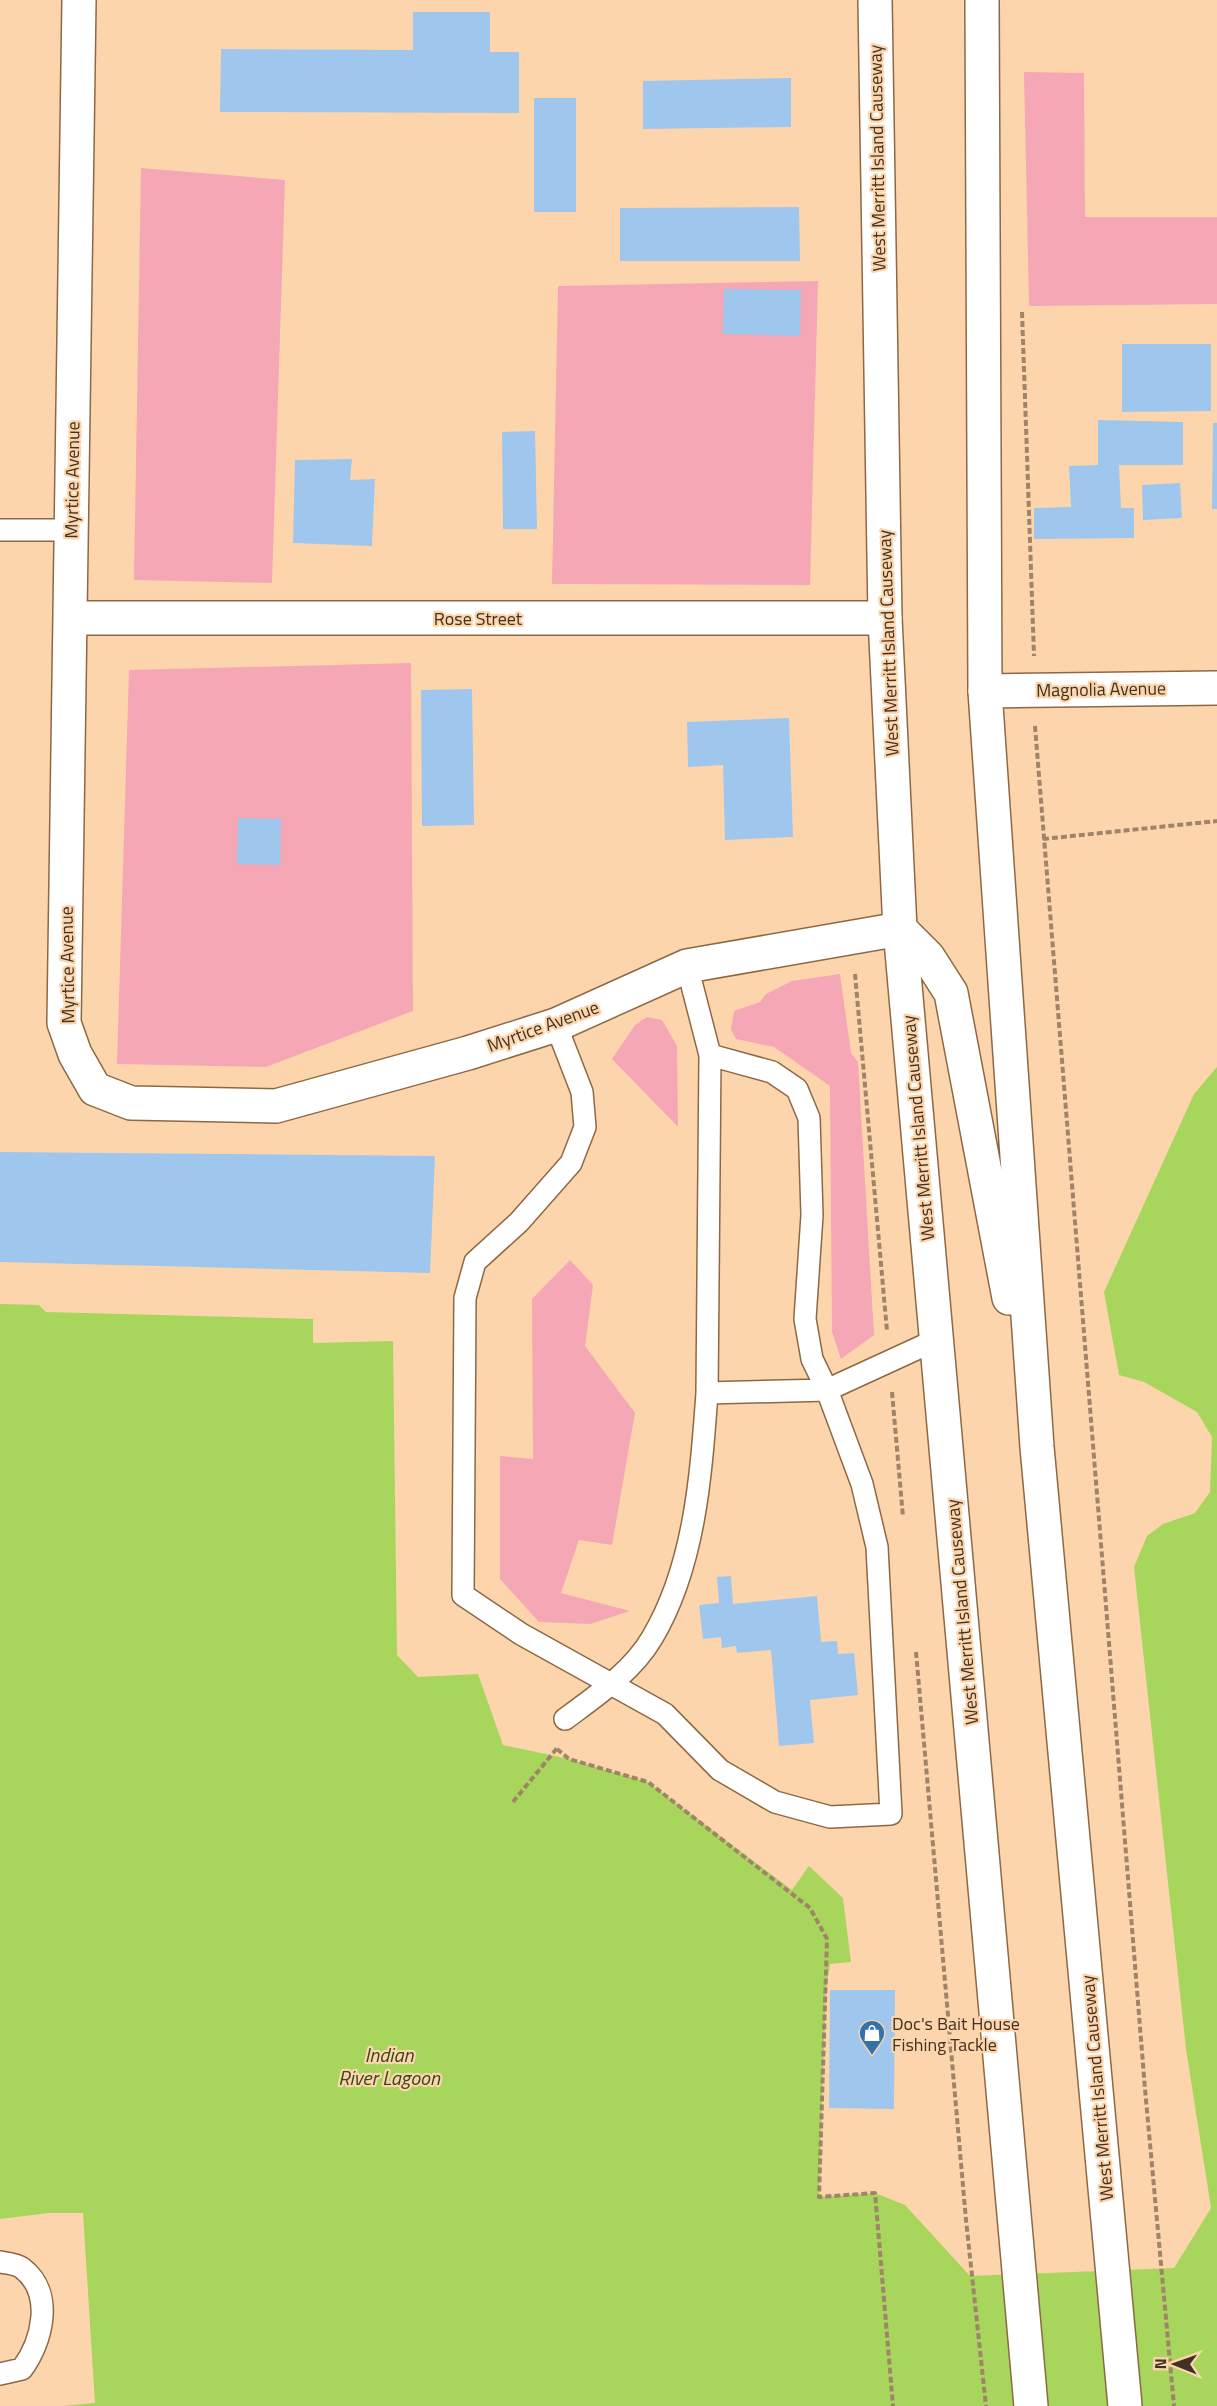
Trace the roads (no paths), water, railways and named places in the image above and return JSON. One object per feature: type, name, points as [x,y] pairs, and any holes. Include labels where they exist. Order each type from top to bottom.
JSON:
[{"type":"main road","name":"Myrtice Avenue","points":[[79,0],[71,530],[72,618],[64,1023],[75,1054],[95,1089],[131,1103],[276,1106],[468,1053],[556,1025],[687,966],[900,929]]},
{"type":"main road","name":"West Merritt Island Causeway","points":[[875,0],[885,618],[900,929],[1031,2406]]},
{"type":"main road","name":"West Merritt Island Causeway","points":[[982,0],[985,691],[1037,1447],[1125,2406]]},
{"type":"main road","name":"Rose Street","points":[[72,618],[885,618]]},
{"type":"main road","name":"Magnolia Avenue","points":[[985,691],[1217,688]]},
{"type":"main road","points":[[900,929],[928,957],[951,993],[1037,1447]]},
{"type":"lane","points":[[0,530],[71,530]]},
{"type":"lane","points":[[565,1719],[612,1684],[652,1639],[677,1586],[686,1554],[702,1465],[707,1393],[710,1055],[687,966]]},
{"type":"lane","points":[[556,1025],[582,1092],[585,1127],[572,1163],[519,1222],[475,1262],[465,1298],[463,1595],[521,1634],[665,1714],[720,1770],[775,1802],[830,1817],[891,1814],[877,1547],[862,1484],[827,1390],[812,1359],[805,1319],[812,1215],[808,1118],[797,1089],[772,1072],[710,1055]]},
{"type":"lane","points":[[707,1393],[827,1390],[938,1338]]},
{"type":"lane","points":[[0,2262],[21,2266],[34,2281],[42,2302],[41,2329],[34,2352],[22,2369],[0,2374]]},
{"type":"water","name":"Indian River Lagoon","points":[[1217,1067],[1217,2406],[62,2406],[95,2403],[83,2213],[49,2213],[0,2219],[0,1304],[39,1305],[46,1312],[313,1319],[313,1343],[393,1341],[397,1655],[418,1677],[478,1674],[503,1745],[569,1759],[648,1782],[792,1890],[809,1866],[843,1898],[851,1962],[830,1964],[826,1991],[819,2197],[875,2193],[905,2205],[970,2276],[1174,2268],[1211,2208],[1186,2049],[1134,1567],[1147,1536],[1163,1524],[1195,1513],[1210,1492],[1212,1437],[1197,1412],[1144,1382],[1119,1375],[1104,1292],[1194,1094]]},
{"type":"place","name":"Doc's Bait House Fishing Tackle","points":[[872,2056]]}]
